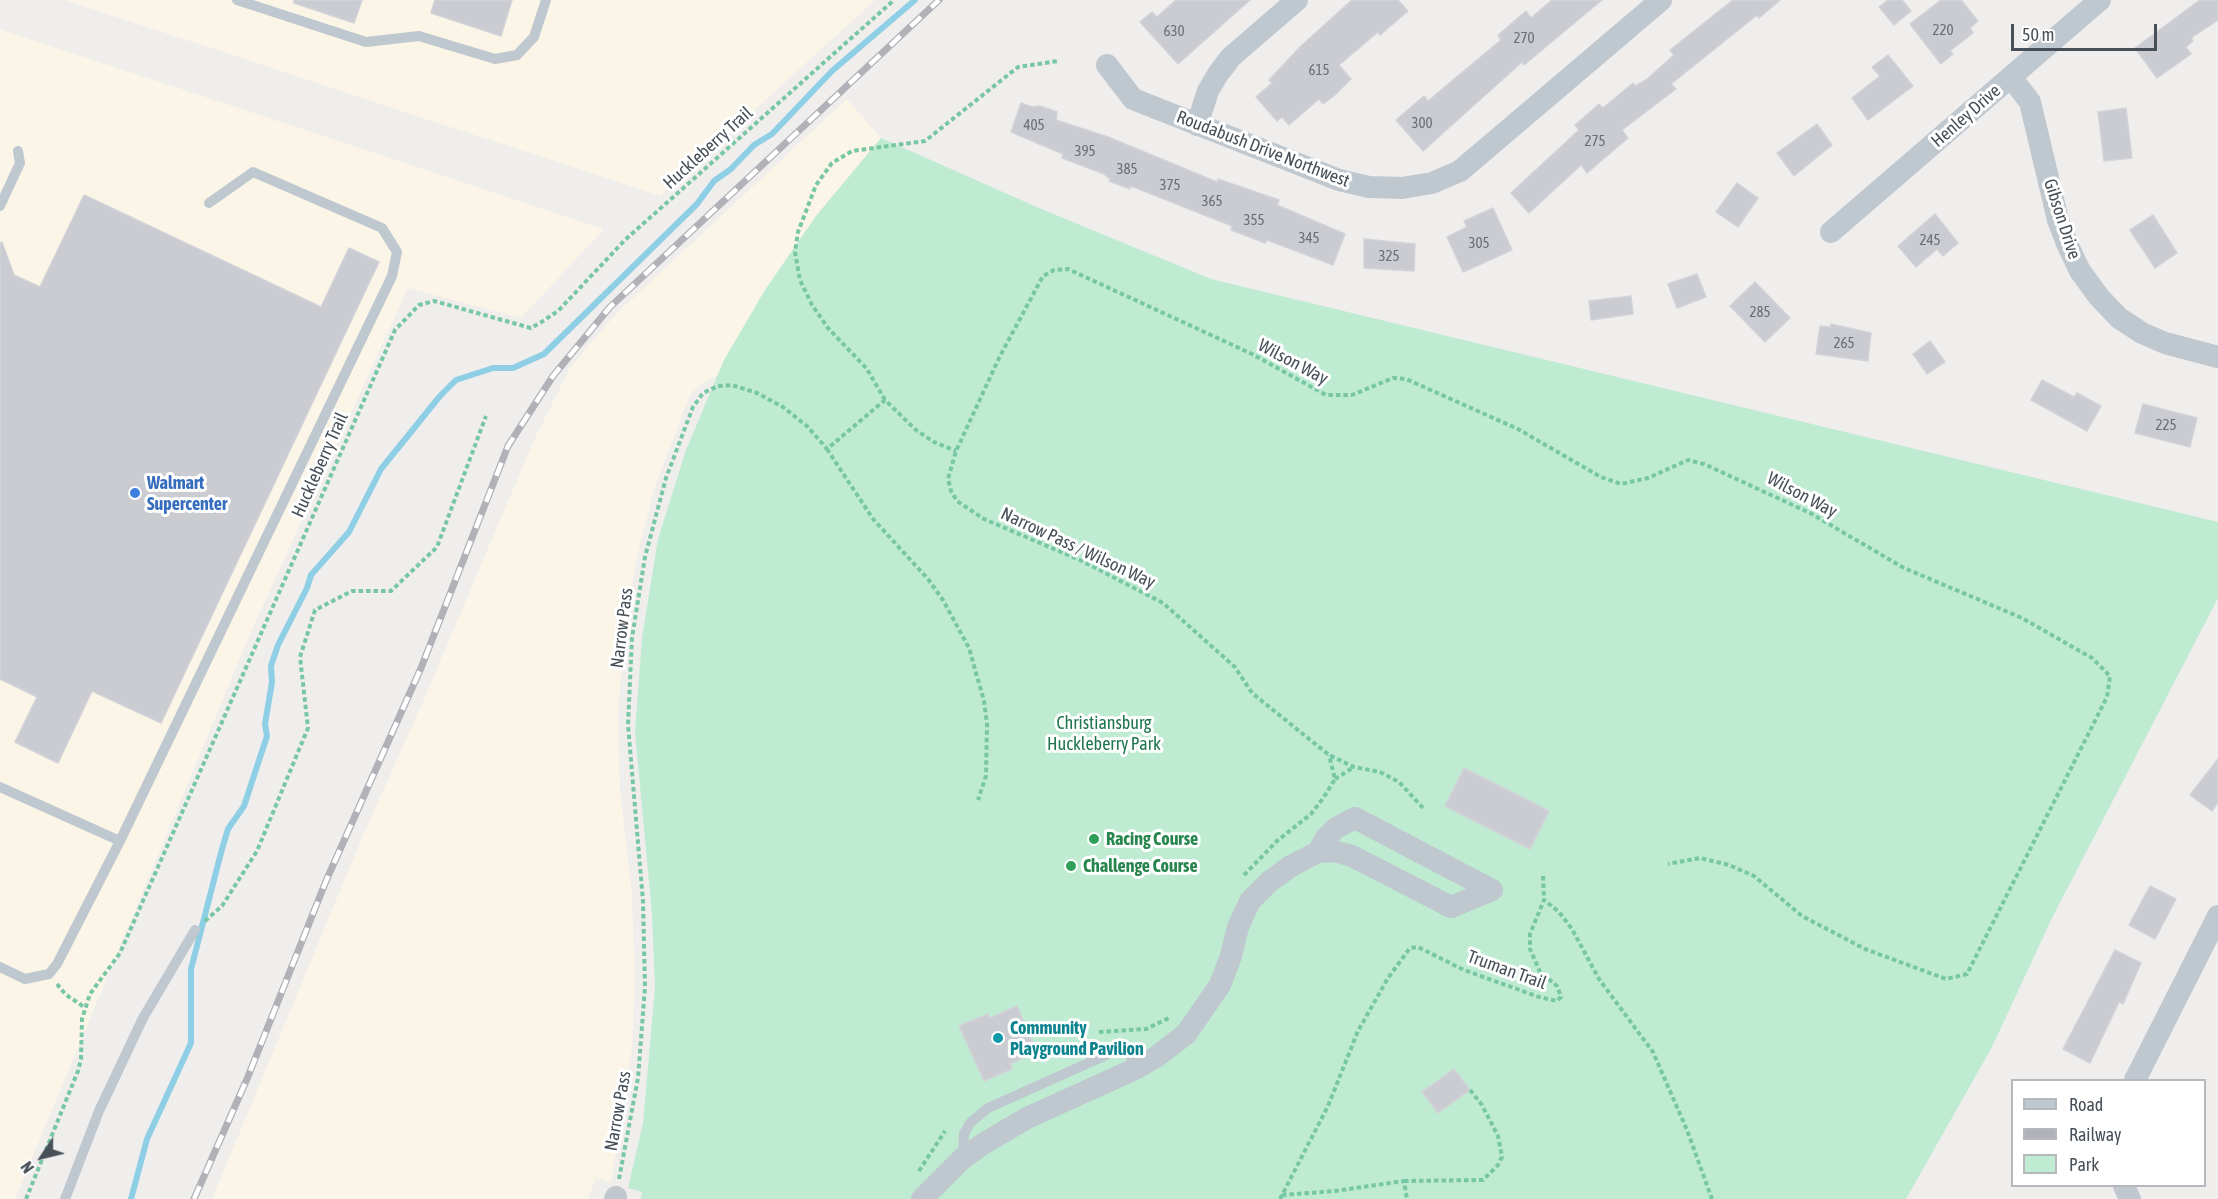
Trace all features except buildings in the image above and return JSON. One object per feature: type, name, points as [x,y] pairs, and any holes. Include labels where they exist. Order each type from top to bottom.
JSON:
[{"type":"street","points":[[1197,125],[1208,92],[1231,57],[1297,0]]},
{"type":"street","name":"Roudabush Drive Northwest","points":[[1107,65],[1133,99],[1339,180],[1369,187],[1391,188],[1432,183],[1460,171],[1661,0]]},
{"type":"street","name":"Henley Drive","points":[[1831,232],[2100,0]]},
{"type":"street","name":"Gibson Drive","points":[[2011,77],[2030,102],[2058,220],[2068,246],[2080,271],[2099,297],[2119,318],[2142,333],[2165,343],[2218,357]]},
{"type":"street","points":[[922,1199],[963,1158],[1027,1118],[1135,1069],[1176,1042],[1200,1017],[1220,985],[1231,956],[1238,927],[1250,901],[1269,882],[1318,852],[1334,851],[1352,856],[1451,907],[1492,890],[1354,818],[1336,828],[1326,838],[1318,852]]},
{"type":"street","points":[[2136,1079],[2218,916]]},
{"type":"lane","points":[[237,0],[366,42],[419,36],[495,58],[518,55],[534,37],[546,0]]},
{"type":"lane","points":[[0,206],[20,163],[18,151]]},
{"type":"lane","points":[[0,968],[25,979],[49,974],[70,940],[392,276],[397,252],[382,228],[253,172],[209,203]]},
{"type":"lane","points":[[0,787],[120,841]]},
{"type":"lane","points":[[65,1199],[113,1080],[143,1018],[195,930]]},
{"type":"path","name":"Huckleberry Trail","points":[[26,1199],[78,1071],[81,1059],[84,1007],[90,994],[120,953],[301,539],[401,323],[419,305],[434,301],[531,328],[543,321],[558,311],[625,240],[894,0]]},
{"type":"path","points":[[956,451],[934,442],[916,430],[885,400],[867,369],[828,328],[812,305],[800,280],[795,252],[798,232],[816,185],[832,163],[852,151],[926,141],[1018,67],[1058,61]]},
{"type":"path","name":"Wilson Way","points":[[956,451],[1000,356],[1043,276],[1054,270],[1068,269],[1252,354],[1326,396],[1352,395],[1393,378],[1406,379],[1518,429],[1601,477],[1621,484],[1648,478],[1688,460],[1734,475],[1810,513],[1904,568],[2022,618],[2092,658],[2110,676],[2107,697],[1967,974],[1946,978],[1865,949],[1802,916],[1754,876],[1730,865],[1700,858],[1668,864]]},
{"type":"path","name":"Narrow Pass","points":[[616,1194],[638,1078],[645,987],[643,902],[628,725],[632,638],[645,557],[666,478],[693,407],[703,393],[718,386],[732,385],[757,393],[783,407],[808,427],[827,449]]},
{"type":"path","points":[[885,400],[827,449],[873,519],[943,600],[969,648],[984,701],[987,724],[986,776],[978,800]]},
{"type":"path","points":[[195,930],[222,906],[257,851],[308,728],[300,657],[315,610],[352,591],[391,591],[437,547],[486,416]]},
{"type":"path","name":"Narrow Pass / Wilson Way","points":[[956,451],[948,479],[957,501],[984,519],[1082,561],[1163,603],[1235,667],[1252,693],[1329,755],[1354,767]]},
{"type":"path","points":[[1335,779],[1354,767],[1380,772],[1399,782],[1423,808]]},
{"type":"path","points":[[1544,876],[1544,900],[1559,912],[1572,929],[1599,979],[1653,1052],[1683,1120],[1712,1199]]},
{"type":"path","name":"Truman Trail","points":[[1281,1197],[1320,1125],[1358,1031],[1388,978],[1410,948],[1418,947],[1464,970],[1546,999],[1557,1001],[1561,998],[1557,986],[1540,972],[1530,949],[1530,934],[1544,900]]},
{"type":"path","points":[[65,994],[84,1007]]},
{"type":"path","points":[[1098,1032],[1146,1029],[1171,1017]]},
{"type":"path","name":"Truman Trail","points":[[1281,1197],[1404,1181],[1483,1180],[1498,1165],[1502,1157],[1498,1136],[1482,1105],[1470,1090]]},
{"type":"path","points":[[915,1177],[945,1131]]},
{"type":"path","points":[[1404,1181],[1407,1199]]},
{"type":"shaded area","points":[[65,0],[875,0],[660,196]]},
{"type":"shaded area","points":[[0,29],[604,229],[521,318],[408,288],[250,634],[15,1199],[0,1199]]},
{"type":"shaded area","points":[[847,99],[881,138],[816,216],[765,290],[717,376],[698,386],[690,395],[655,486],[636,561],[624,636],[618,714],[620,789],[632,895],[635,977],[632,1048],[611,1183],[596,1178],[588,1199],[212,1199],[364,833],[422,704],[534,440],[571,366],[616,314]]},
{"type":"green space","name":"Christiansburg Huckleberry Park","points":[[881,138],[1039,208],[1211,279],[2218,522],[2218,598],[2052,918],[1992,1047],[1906,1199],[641,1199],[642,1192],[628,1188],[643,1123],[655,988],[652,915],[635,732],[642,638],[658,539],[686,450],[724,360],[765,290],[816,216]]},
{"type":"waterway","points":[[131,1199],[147,1139],[191,1043],[191,969],[228,829],[244,806],[267,736],[265,724],[272,682],[271,666],[278,645],[307,588],[311,575],[349,532],[381,469],[440,396],[456,380],[493,368],[513,368],[544,354],[697,204],[714,181],[731,169],[754,145],[772,134],[832,71],[915,0]]},
{"type":"railway","points":[[194,1199],[247,1079],[326,881],[421,668],[508,446],[553,376],[610,307],[939,0]]},
{"type":"place","name":"Walmart Supercenter","points":[[135,493]]},
{"type":"place","name":"Racing Course","points":[[1094,839]]},
{"type":"place","name":"Challenge Course","points":[[1071,866]]},
{"type":"place","name":"Community Playground Pavilion","points":[[998,1038]]}]
